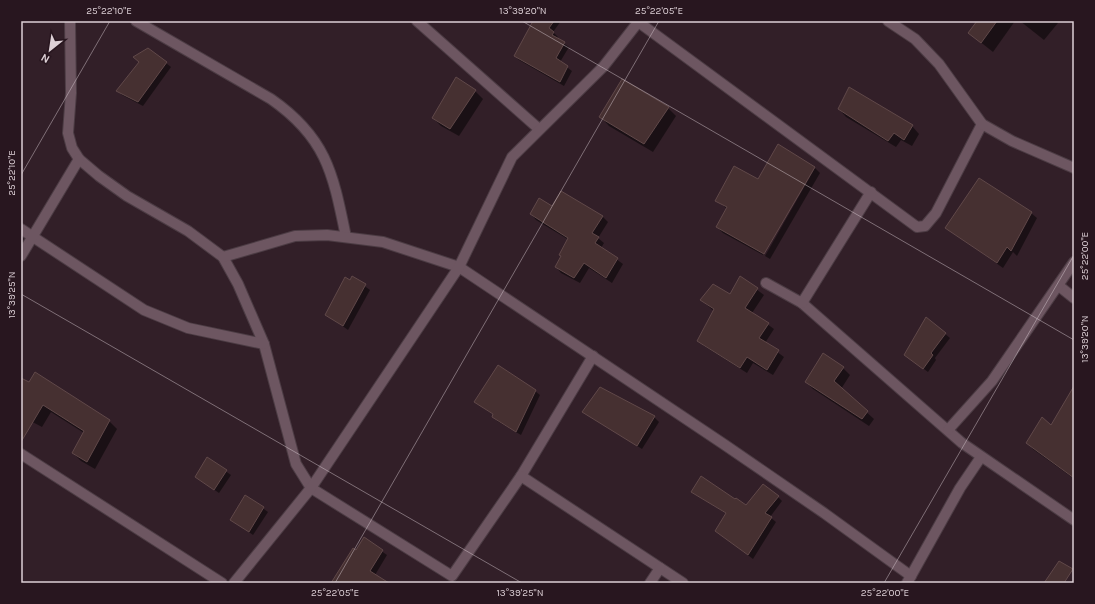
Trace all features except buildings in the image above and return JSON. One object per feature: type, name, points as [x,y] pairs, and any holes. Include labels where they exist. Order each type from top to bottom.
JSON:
[{"type":"street","points":[[70,21],[71,93],[68,133],[69,142],[79,159],[110,184],[188,231],[223,257],[238,284],[264,344],[296,464],[310,488],[452,576],[521,476],[593,356]]},
{"type":"street","points":[[136,21],[271,99],[306,127],[319,146],[329,166],[336,187],[346,237]]},
{"type":"street","points":[[417,21],[539,129]]},
{"type":"street","points":[[234,583],[310,488],[459,267],[512,157],[603,67],[638,21],[917,227],[925,226],[936,212],[982,124]]},
{"type":"street","points":[[888,21],[915,39],[939,64],[982,124],[1018,144],[1074,168]]},
{"type":"street","points":[[21,256],[79,159]]},
{"type":"street","points":[[802,303],[871,192]]},
{"type":"street","points":[[21,229],[144,310],[188,328],[264,344]]},
{"type":"street","points":[[223,257],[295,236],[327,235],[382,242],[459,267],[811,504],[909,580],[960,488],[981,456]]},
{"type":"street","points":[[948,430],[981,395],[1059,286],[1074,262]]},
{"type":"street","points":[[766,283],[802,303],[948,430],[981,456],[1074,520]]},
{"type":"street","points":[[1059,286],[1074,298]]},
{"type":"street","points":[[21,454],[222,583]]},
{"type":"street","points":[[521,476],[683,583]]},
{"type":"street","points":[[650,583],[660,568]]}]
